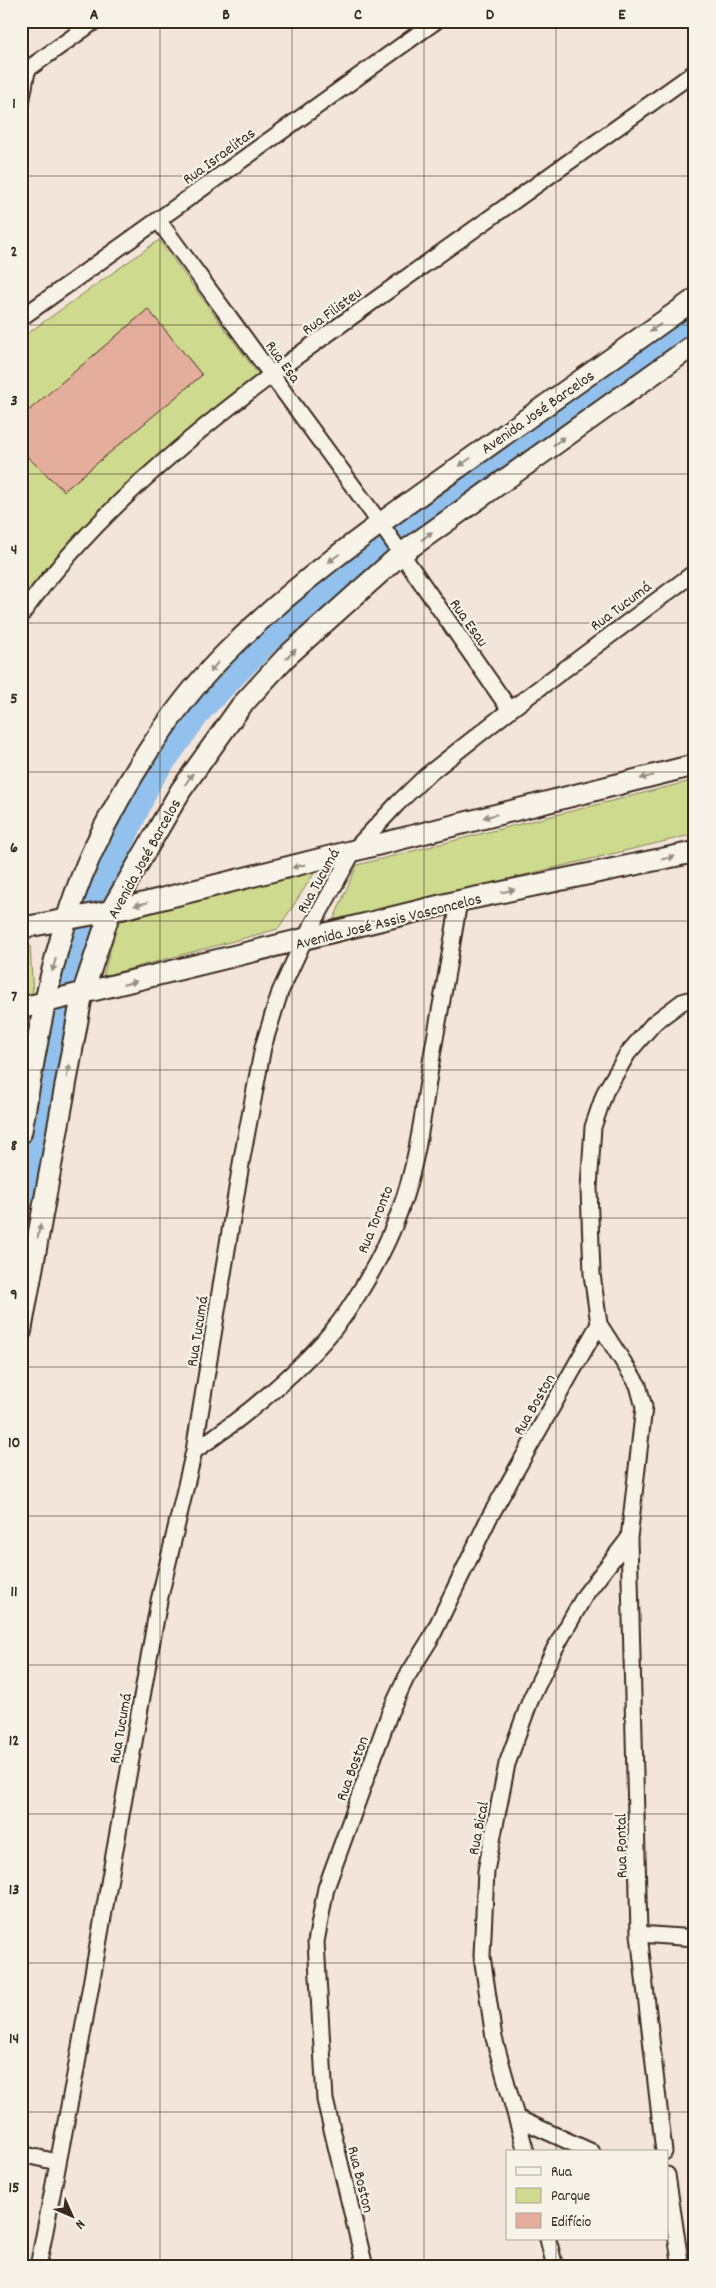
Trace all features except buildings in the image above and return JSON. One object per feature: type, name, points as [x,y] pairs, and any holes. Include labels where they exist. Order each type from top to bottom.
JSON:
[{"type":"street","points":[[21,103],[24,72],[95,21]]},
{"type":"street","name":"Rua Israelitas","points":[[21,318],[436,21]]},
{"type":"street","name":"Rua Filisteu","points":[[21,615],[91,532],[148,474],[272,374],[695,72]]},
{"type":"street","name":"Rua Esa","points":[[158,220],[383,528]]},
{"type":"street","name":"Avenida José Barcelos","points":[[21,1133],[88,915],[92,852],[115,807],[179,709],[218,661],[263,617],[306,580],[383,528],[695,300]]},
{"type":"street","name":"Avenida José Barcelos","points":[[21,1331],[64,998],[88,915],[241,706],[286,657],[399,551],[695,344]]},
{"type":"street","points":[[383,528],[399,551]]},
{"type":"street","name":"Rua Esau","points":[[399,551],[510,710]]},
{"type":"street","name":"Rua Tucumá","points":[[38,2267],[75,2075],[159,1600],[194,1451],[242,1158],[263,1047],[280,992],[304,940],[354,850],[426,776],[510,710],[695,572]]},
{"type":"street","points":[[21,928],[88,915],[695,765]]},
{"type":"street","name":"Avenida José Assis Vasconcelos","points":[[21,1008],[459,901],[695,852]]},
{"type":"street","name":"Rua Toronto","points":[[194,1451],[224,1431],[273,1391],[323,1341],[354,1303],[385,1246],[401,1209],[416,1151],[459,901]]},
{"type":"street","points":[[629,1538],[644,1407],[638,1385],[598,1324],[592,1274],[589,1197],[593,1127],[605,1092],[628,1053],[654,1023],[682,1002],[695,998]]},
{"type":"street","name":"Rua Boston","points":[[365,2267],[325,2100],[316,1942],[326,1888],[378,1742],[398,1695],[431,1638],[488,1518],[598,1324]]},
{"type":"street","name":"Rua Pontal","points":[[629,1538],[640,1934],[664,2150]]},
{"type":"street","name":"Rua Bical","points":[[525,2150],[494,2038],[482,1956],[486,1871],[507,1764],[530,1701],[554,1650],[585,1596],[629,1538]]},
{"type":"street","points":[[640,1934],[695,1938]]},
{"type":"street","points":[[517,2118],[588,2150]]},
{"type":"street","points":[[21,2154],[57,2162]]},
{"type":"street","points":[[668,2182],[681,2267]]},
{"type":"street","points":[[548,2240],[555,2267]]},
{"type":"green space","points":[[159,240],[258,374],[131,478],[21,598],[21,338]]},
{"type":"green space","points":[[695,780],[695,834],[333,921],[357,865]]},
{"type":"green space","points":[[315,872],[278,929],[103,976],[120,915]]},
{"type":"green space","points":[[30,945],[33,996],[21,998],[21,947]]},
{"type":"waterway","points":[[21,1218],[64,978],[80,927],[147,778],[199,706],[265,638],[342,574],[467,479],[695,316]]}]
